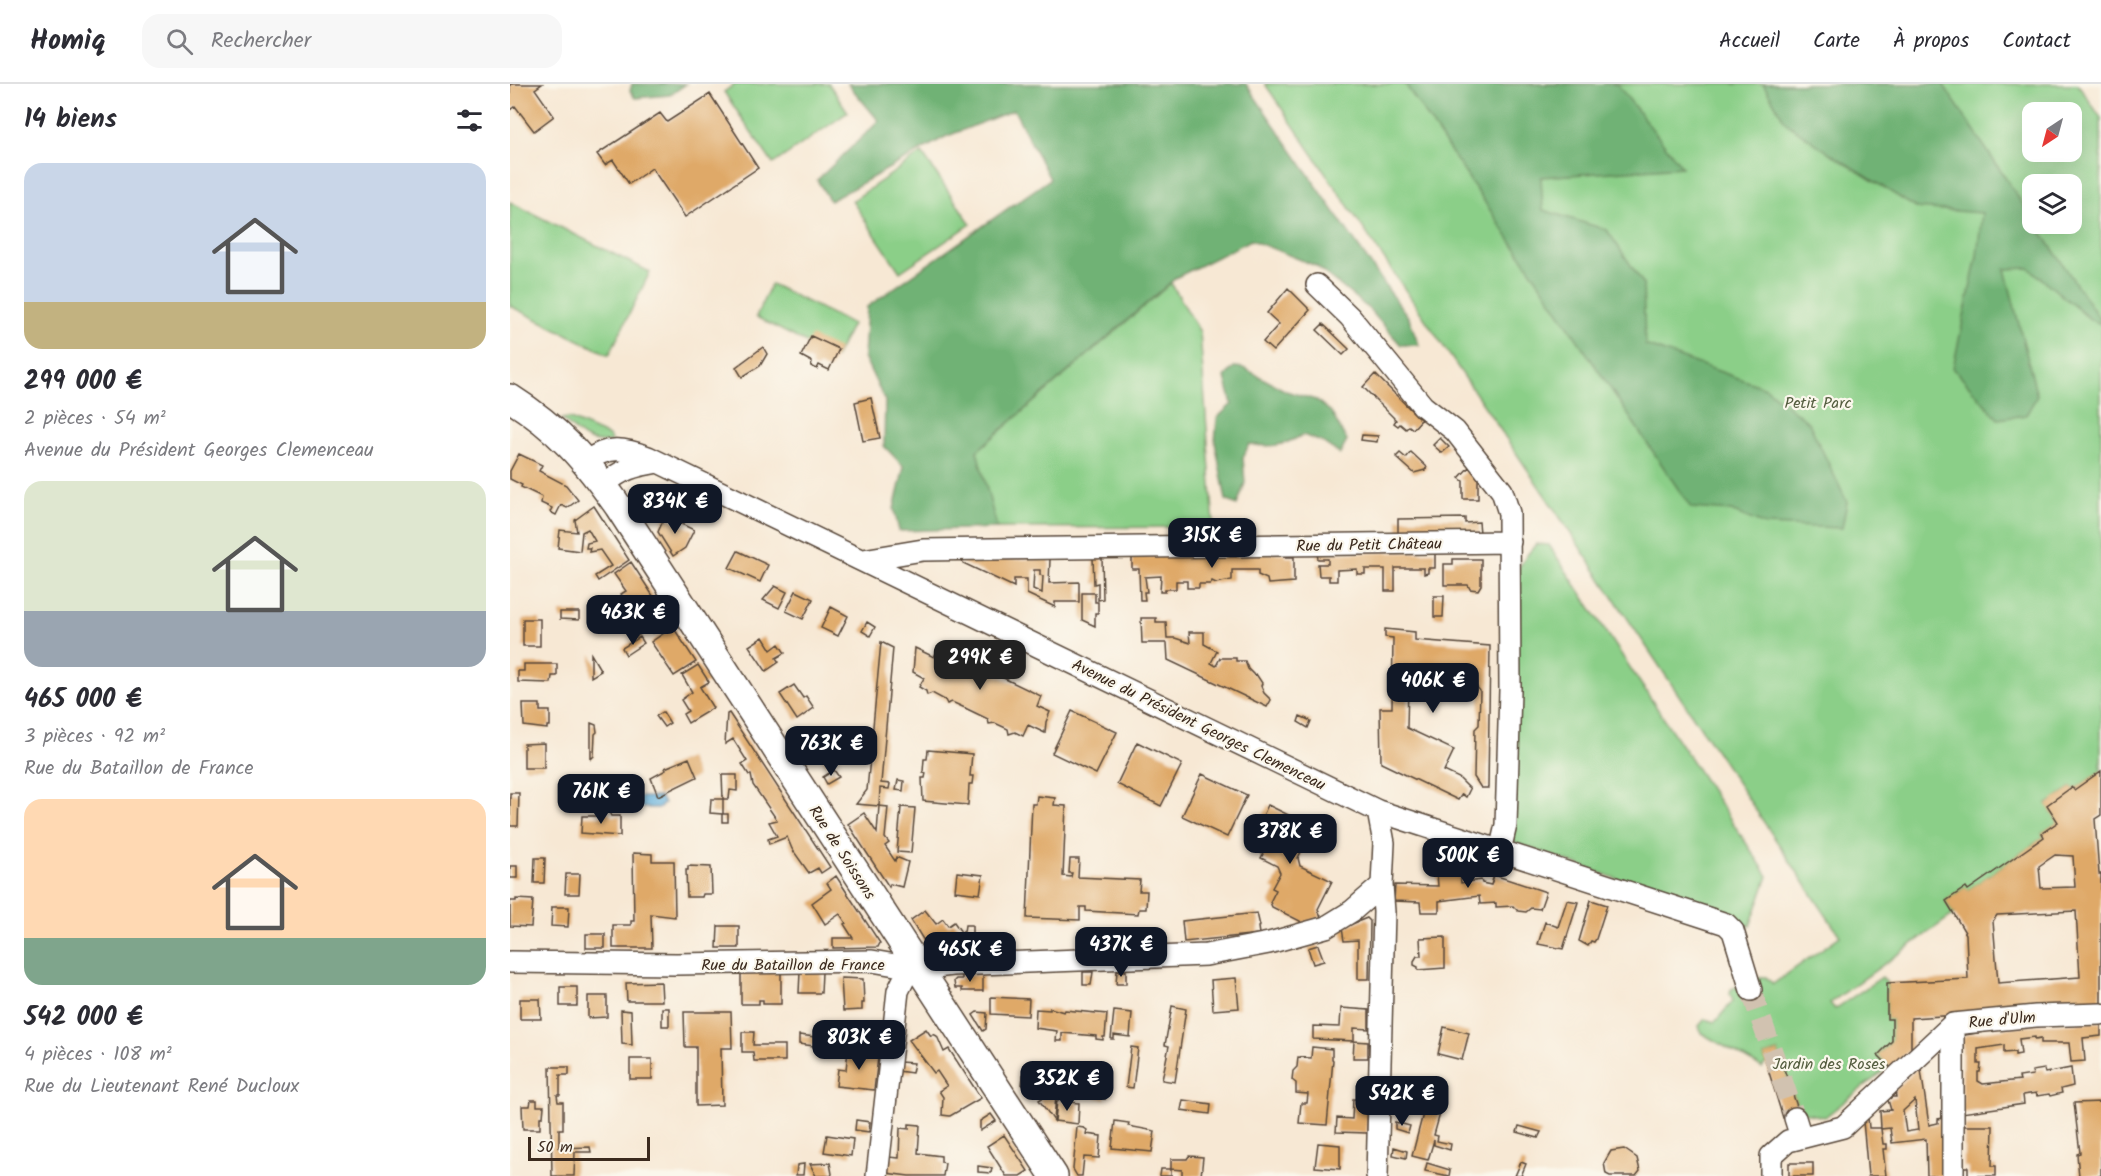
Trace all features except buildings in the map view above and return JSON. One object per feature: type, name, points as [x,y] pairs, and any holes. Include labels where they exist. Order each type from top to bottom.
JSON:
[{"type":"main road","name":"Rue de Soissons","points":[[510,398],[549,426],[586,462],[604,486],[1054,1176]]},
{"type":"street","points":[[1317,285],[1350,317],[1423,406],[1455,431],[1502,491],[1509,513],[1510,690],[1506,825],[1500,851]]},
{"type":"street","name":"Avenue du Président Georges Clemenceau","points":[[586,462],[596,454],[614,448],[629,450],[863,560],[1378,811],[1726,924],[1732,931],[1751,990]]},
{"type":"street","points":[[604,486],[615,475],[628,468],[658,462]]},
{"type":"street","name":"Rue du Petit Château","points":[[863,560],[923,550],[1510,542]]},
{"type":"street","points":[[1377,1176],[1384,912],[1382,885],[1384,843],[1378,811]]},
{"type":"street","name":"Rue du Bataillon de France","points":[[510,962],[676,964],[872,961],[919,969],[952,964],[1206,955],[1269,943],[1326,927],[1352,911],[1382,885]]},
{"type":"street","points":[[878,1176],[898,991],[905,977],[919,969]]},
{"type":"street","name":"Rue d'Ulm","points":[[1771,1176],[1771,1156],[1798,1128],[1844,1127],[1953,1024],[2036,1016],[2101,1014]]},
{"type":"street","points":[[1953,1024],[1953,1176]]},
{"type":"green space","points":[[632,84],[686,84],[670,95],[635,98],[630,91]]},
{"type":"green space","points":[[735,84],[829,84],[848,112],[773,164],[724,92]]},
{"type":"green space","points":[[848,84],[1246,84],[1409,318],[1419,345],[1401,345],[1369,309],[1316,266],[1251,240],[1177,277],[977,451],[997,528],[899,531],[894,509],[904,467],[884,446],[885,401],[864,357],[867,307],[1050,179],[1014,110],[945,137],[830,201],[817,180],[879,121]]},
{"type":"green space","name":"Petit Parc","points":[[1265,84],[2078,84],[2101,118],[2101,771],[2074,790],[2072,787],[2047,804],[2058,822],[2042,833],[2044,837],[1968,890],[1965,887],[1946,901],[1954,914],[1830,1003],[1835,1009],[1882,977],[1887,983],[1887,1019],[1892,1019],[1892,1041],[1878,1055],[1890,1066],[1825,1117],[1799,1112],[1778,1052],[1764,1056],[1766,1063],[1762,1068],[1701,1033],[1699,1026],[1705,1019],[1715,1022],[1733,1001],[1730,994],[1731,989],[1762,977],[1766,977],[1773,984],[1840,936],[1557,513]]},
{"type":"green space","points":[[1405,84],[1617,84],[1682,167],[1541,177],[1543,210],[1607,230],[1643,283],[1645,345],[1766,388],[1809,423],[1847,502],[1842,528],[1765,525],[1731,511],[1691,508]]},
{"type":"green space","points":[[1763,84],[1943,84],[2022,203],[2022,234],[2043,234],[2101,321],[2101,324],[2091,320],[2029,268],[2005,269],[2037,396],[2026,415],[1998,419],[1953,368],[1977,256],[1982,213],[1916,208],[1786,123]]},
{"type":"green space","points":[[922,153],[971,224],[900,272],[852,201]]},
{"type":"green space","points":[[510,202],[650,272],[609,355],[510,306]]},
{"type":"green space","points":[[1171,283],[1200,332],[1214,527],[997,528],[976,452]]},
{"type":"green space","points":[[771,284],[852,324],[835,358],[756,317]]},
{"type":"green space","points":[[1234,367],[1244,368],[1286,391],[1316,400],[1331,412],[1347,441],[1340,454],[1322,442],[1303,435],[1277,445],[1249,444],[1243,458],[1245,483],[1237,505],[1226,500],[1215,442],[1217,418],[1232,404],[1225,377]]},
{"type":"green space","points":[[568,418],[609,436],[612,442],[596,442],[584,438],[562,419]]},
{"type":"green space","points":[[1536,544],[1549,545],[1768,876],[1750,926],[1510,841],[1516,572]]},
{"type":"water","points":[[637,797],[660,797],[664,803],[660,808],[637,808]]},
{"type":"tunnel","points":[[1751,990],[1795,1118]]},
{"type":"park label","name":"Jardin des Roses","points":[[1829,1063]]}]
